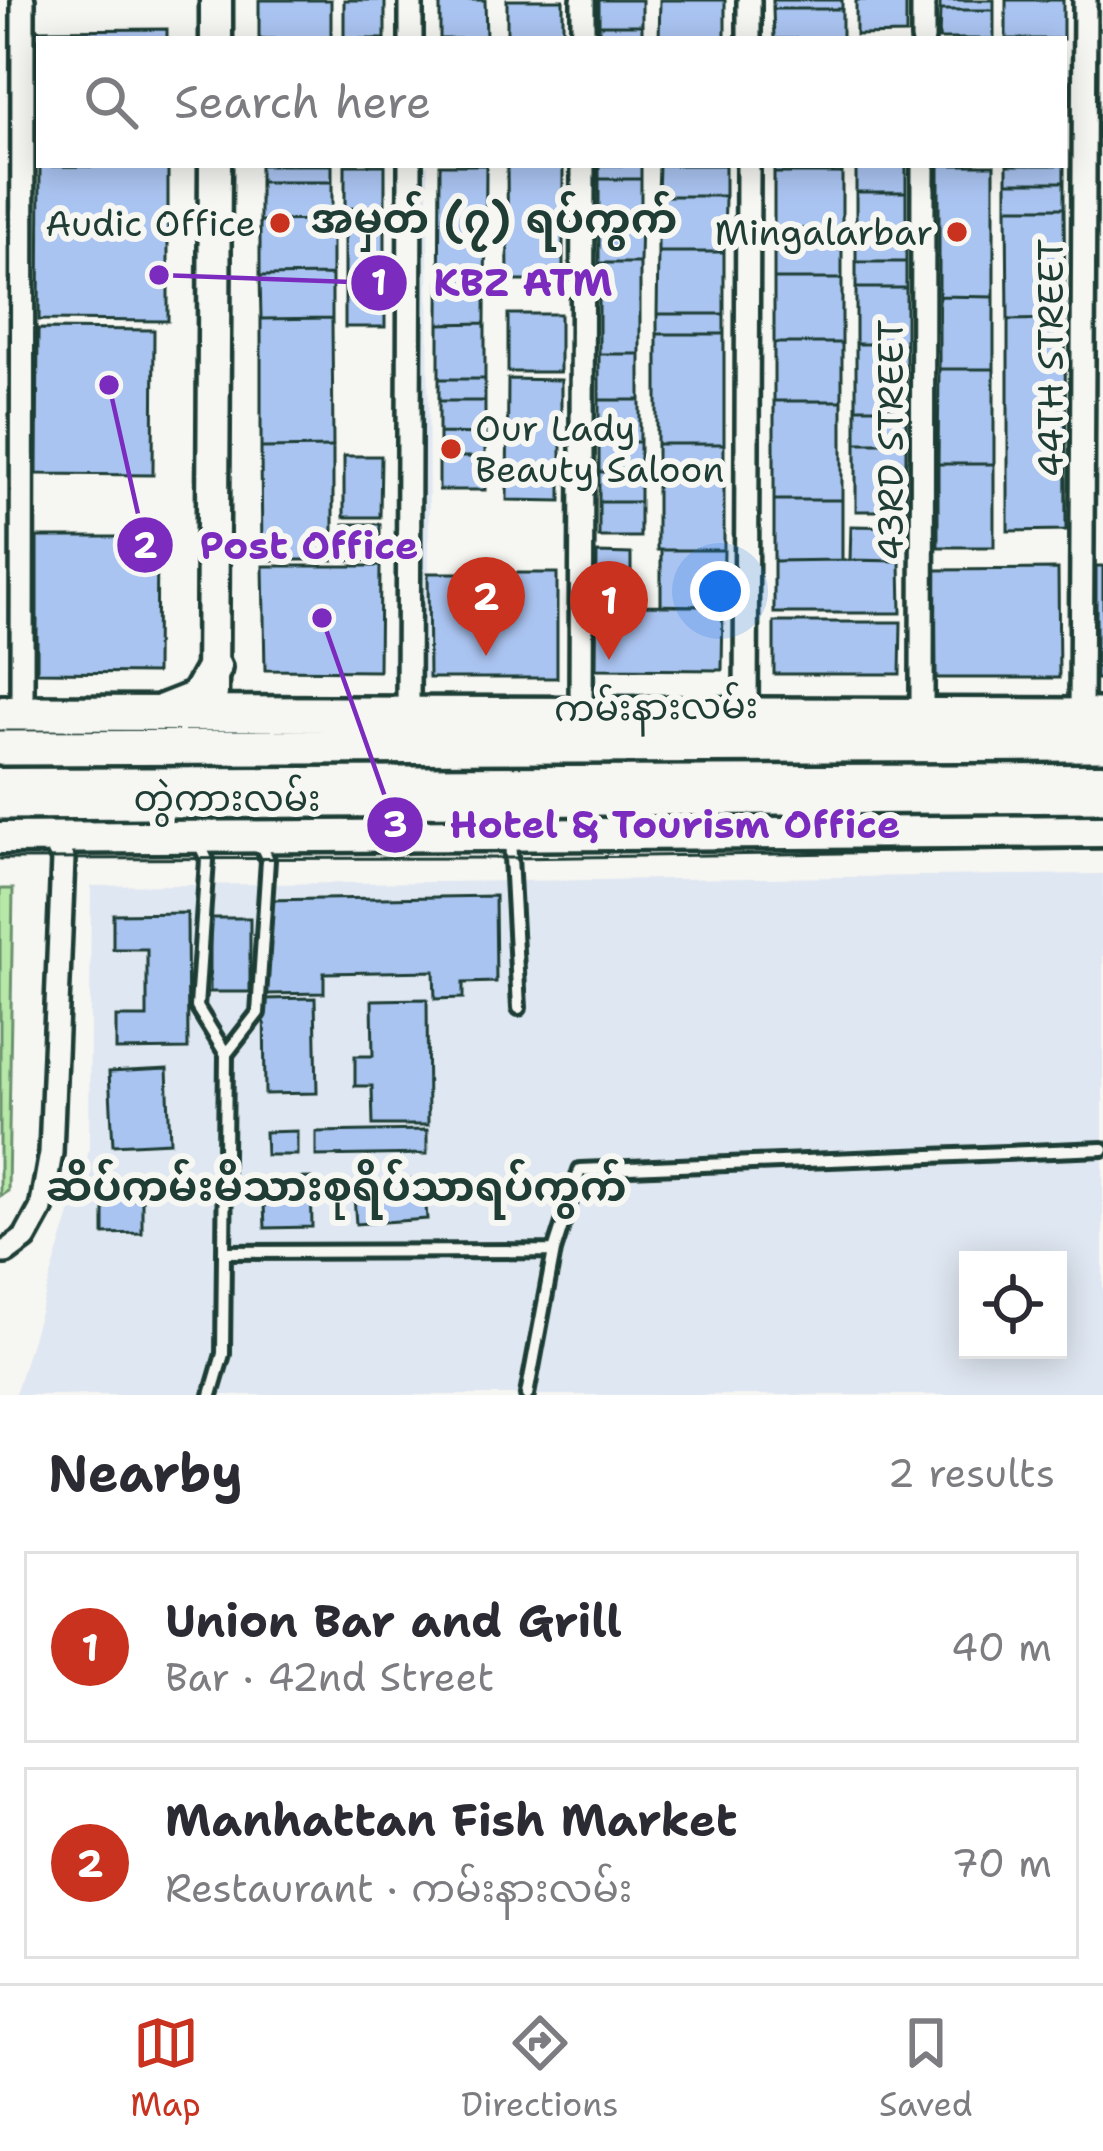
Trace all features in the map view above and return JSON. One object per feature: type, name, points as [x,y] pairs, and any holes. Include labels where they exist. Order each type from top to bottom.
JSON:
[{"type":"main road","points":[[216,0],[216,36]]},
{"type":"main road","points":[[211,749],[215,168]]},
{"type":"main road","points":[[156,713],[197,698],[214,668]]},
{"type":"main road","points":[[214,668],[229,698],[265,714]]},
{"type":"main road","name":"ကမ်းနားလမ်း","points":[[11,713],[581,716],[746,730],[1103,744]]},
{"type":"main road","name":"ကမ်းနားလမ်း","points":[[0,748],[211,749],[746,730],[922,716],[1092,716]]},
{"type":"main road","name":"တွဲကားလမ်း","points":[[0,838],[1103,831]]},
{"type":"street","points":[[11,713],[23,474],[23,0]]},
{"type":"street","points":[[411,0],[411,36]]},
{"type":"street","points":[[583,0],[583,36]]},
{"type":"street","points":[[749,0],[749,36]]},
{"type":"street","points":[[923,0],[923,36]]},
{"type":"street","name":"44TH STREET","points":[[1084,0],[1092,716]]},
{"type":"street","points":[[408,715],[410,168]]},
{"type":"street","points":[[581,716],[583,168]]},
{"type":"street","points":[[746,730],[748,168]]},
{"type":"street","name":"43RD STREET","points":[[922,716],[923,168]]},
{"type":"street","points":[[0,1252],[25,1238],[41,1209],[51,1153],[63,859],[52,838]]},
{"type":"lane","points":[[510,834],[519,1008]]},
{"type":"lane","points":[[226,1054],[258,1013],[268,860],[257,837]]},
{"type":"lane","points":[[196,838],[207,860],[197,1007],[226,1054],[223,1354],[211,1395]]},
{"type":"lane","points":[[527,1395],[554,1251],[580,1170],[1103,1149]]},
{"type":"lane","points":[[224,1252],[554,1251]]},
{"type":"shaded area","points":[[399,168],[428,168],[429,678],[392,677]]},
{"type":"shaded area","points":[[1103,874],[1103,1395],[15,1395],[89,1151],[91,886]]},
{"type":"green space","points":[[0,889],[13,889],[8,1191],[0,1196]]},
{"type":"building","points":[[259,0],[331,0],[331,36],[259,36]]},
{"type":"building","points":[[344,0],[385,0],[385,36],[344,36]]},
{"type":"building","points":[[440,0],[485,0],[486,36],[440,36]]},
{"type":"building","points":[[507,0],[563,0],[563,36],[507,36]]},
{"type":"building","points":[[599,0],[642,0],[642,25],[599,25]]},
{"type":"building","points":[[660,0],[725,0],[725,36],[659,36]]},
{"type":"building","points":[[773,0],[842,0],[842,9],[773,9]]},
{"type":"building","points":[[856,0],[906,0],[906,34],[856,35]]},
{"type":"building","points":[[940,0],[994,0],[994,10],[940,10]]},
{"type":"building","points":[[1006,0],[1063,0],[1063,36],[1006,36]]},
{"type":"building","points":[[773,9],[842,9],[842,36],[774,36]]},
{"type":"building","points":[[940,10],[994,10],[994,36],[939,36]]},
{"type":"building","points":[[599,25],[642,25],[642,36],[599,36]]},
{"type":"building","points":[[167,29],[167,36],[36,36],[36,30]]},
{"type":"building","points":[[40,168],[168,168],[168,321],[39,320]]},
{"type":"building","points":[[260,168],[332,168],[332,182],[260,182]]},
{"type":"building","points":[[345,168],[385,168],[385,209],[345,208]]},
{"type":"building","points":[[440,168],[486,168],[485,323],[439,324]]},
{"type":"building","points":[[507,168],[563,168],[563,281],[508,281]]},
{"type":"building","points":[[599,168],[641,168],[641,179],[599,179]]},
{"type":"building","points":[[659,168],[725,168],[725,196],[658,196]]},
{"type":"building","points":[[774,168],[842,168],[842,173],[774,173]]},
{"type":"building","points":[[856,168],[906,168],[906,192],[856,192]]},
{"type":"building","points":[[939,168],[994,168],[994,297],[939,296]]},
{"type":"building","points":[[1007,168],[1064,168],[1064,182],[1007,182]]},
{"type":"building","points":[[774,173],[842,173],[842,229],[774,229]]},
{"type":"building","points":[[599,179],[641,179],[641,212],[599,212]]},
{"type":"building","points":[[260,182],[332,182],[332,220],[260,221]]},
{"type":"building","points":[[1007,182],[1064,182],[1064,208],[1007,208]]},
{"type":"building","points":[[856,192],[906,192],[906,228],[856,228]]},
{"type":"building","points":[[658,196],[725,196],[724,252],[658,252]]},
{"type":"building","points":[[345,208],[385,209],[385,327],[345,327]]},
{"type":"building","points":[[1007,208],[1064,208],[1065,319],[1008,320]]},
{"type":"building","points":[[599,212],[641,212],[640,263],[599,263]]},
{"type":"building","points":[[332,220],[332,275],[260,276],[260,221]]},
{"type":"building","points":[[856,228],[906,228],[906,262],[856,262]]},
{"type":"building","points":[[774,229],[842,229],[842,279],[774,279]]},
{"type":"building","points":[[658,252],[724,252],[724,314],[657,314]]},
{"type":"building","points":[[856,262],[906,262],[906,288],[856,288]]},
{"type":"building","points":[[599,263],[640,263],[640,354],[599,354]]},
{"type":"building","points":[[332,275],[332,318],[261,319],[260,276]]},
{"type":"building","points":[[774,279],[842,279],[842,343],[774,343]]},
{"type":"building","points":[[856,288],[906,288],[906,344],[856,344]]},
{"type":"building","points":[[939,296],[994,297],[994,369],[939,369]]},
{"type":"building","points":[[508,314],[560,314],[560,372],[508,372]]},
{"type":"building","points":[[657,314],[724,314],[724,334],[657,334]]},
{"type":"building","points":[[332,318],[333,447],[261,448],[261,319]]},
{"type":"building","points":[[1065,319],[1066,530],[1008,531],[1008,320]]},
{"type":"building","points":[[485,323],[485,379],[439,379],[439,324]]},
{"type":"building","points":[[38,329],[154,330],[153,475],[37,474]]},
{"type":"building","points":[[657,334],[724,334],[724,444],[657,444]]},
{"type":"building","points":[[774,343],[842,343],[842,401],[774,401]]},
{"type":"building","points":[[856,344],[906,344],[906,408],[856,408]]},
{"type":"building","points":[[599,354],[640,354],[640,400],[599,400]]},
{"type":"building","points":[[939,369],[994,369],[994,464],[938,464]]},
{"type":"building","points":[[439,379],[485,379],[485,401],[439,401]]},
{"type":"building","points":[[508,379],[561,380],[561,501],[507,500]]},
{"type":"building","points":[[599,400],[640,400],[640,442],[599,442]]},
{"type":"building","points":[[439,401],[485,401],[485,434],[439,433]]},
{"type":"building","points":[[774,401],[842,401],[842,500],[774,500]]},
{"type":"building","points":[[856,408],[906,408],[906,443],[856,443]]},
{"type":"building","points":[[439,433],[485,434],[485,457],[439,457]]},
{"type":"building","points":[[599,442],[640,442],[640,471],[599,472]]},
{"type":"building","points":[[856,443],[906,443],[906,511],[856,511]]},
{"type":"building","points":[[657,444],[724,444],[724,550],[657,550]]},
{"type":"building","points":[[333,447],[333,560],[262,560],[261,448]]},
{"type":"building","points":[[344,456],[381,456],[380,517],[344,517]]},
{"type":"building","points":[[439,457],[485,457],[485,490],[439,490]]},
{"type":"building","points":[[938,464],[994,464],[994,547],[938,547]]},
{"type":"building","points":[[640,471],[640,502],[599,502],[599,472]]},
{"type":"building","points":[[774,500],[842,500],[842,560],[774,561]]},
{"type":"building","points":[[599,502],[640,502],[640,537],[599,537]]},
{"type":"building","points":[[344,524],[380,524],[380,561],[344,560]]},
{"type":"building","points":[[851,526],[900,527],[900,561],[850,560]]},
{"type":"building","points":[[37,537],[157,537],[156,673],[37,672]]},
{"type":"building","points":[[661,550],[724,550],[723,606],[661,606]]},
{"type":"building","points":[[597,553],[631,554],[631,605],[723,606],[722,670],[596,669]]},
{"type":"building","points":[[774,561],[900,561],[901,613],[774,613]]},
{"type":"building","points":[[263,566],[380,566],[379,671],[265,670]]},
{"type":"building","points":[[1096,566],[1103,566],[1103,679],[1096,679]]},
{"type":"building","points":[[1058,569],[1059,678],[936,678],[935,570]]},
{"type":"building","points":[[428,573],[557,573],[557,678],[429,678]]},
{"type":"building","points":[[774,622],[901,622],[900,674],[774,674]]},
{"type":"building","points":[[495,896],[496,982],[463,983],[463,998],[435,999],[434,971],[324,973],[324,993],[267,994],[266,900]]},
{"type":"building","points":[[187,913],[188,1049],[116,1050],[116,1017],[147,1017],[147,949],[113,949],[113,914]]},
{"type":"building","points":[[210,918],[250,918],[250,992],[210,992]]},
{"type":"building","points":[[315,998],[317,1093],[265,1094],[264,999]]},
{"type":"building","points":[[427,999],[428,1125],[373,1125],[372,1086],[355,1086],[355,1056],[373,1056],[372,1000]]},
{"type":"building","points":[[167,1069],[170,1142],[113,1145],[109,1072]]},
{"type":"building","points":[[427,1130],[427,1154],[316,1156],[316,1132]]},
{"type":"building","points":[[297,1131],[297,1155],[266,1155],[265,1132]]},
{"type":"building","points":[[311,1178],[312,1227],[265,1228],[263,1179]]},
{"type":"building","points":[[424,1179],[427,1219],[356,1224],[353,1183]]},
{"type":"building","points":[[104,1194],[142,1194],[142,1233],[104,1234]]},
{"type":"tram line","points":[[0,859],[511,858],[1103,849]]},
{"type":"place","name":"Audic Office","points":[[280,223]]},
{"type":"place","name":"Mingalarbar","points":[[957,232]]},
{"type":"place","name":"KBZ ATM","points":[[159,275]]},
{"type":"place","name":"Post Office","points":[[109,385]]},
{"type":"place","name":"Our Lady Beauty Saloon","points":[[451,449]]},
{"type":"place","name":"Hotel & Tourism Office","points":[[322,618]]},
{"type":"place","name":"Manhattan Fish Market","points":[[486,656]]},
{"type":"place","name":"Union Bar and Grill","points":[[609,660]]},
{"type":"district","name":"အမှတ် (၇) ရပ်ကွက်","points":[[494,218]]},
{"type":"district","name":"ဆိပ်ကမ်းမိသားစုရိပ်သာရပ်ကွက်","points":[[336,1186]]}]
